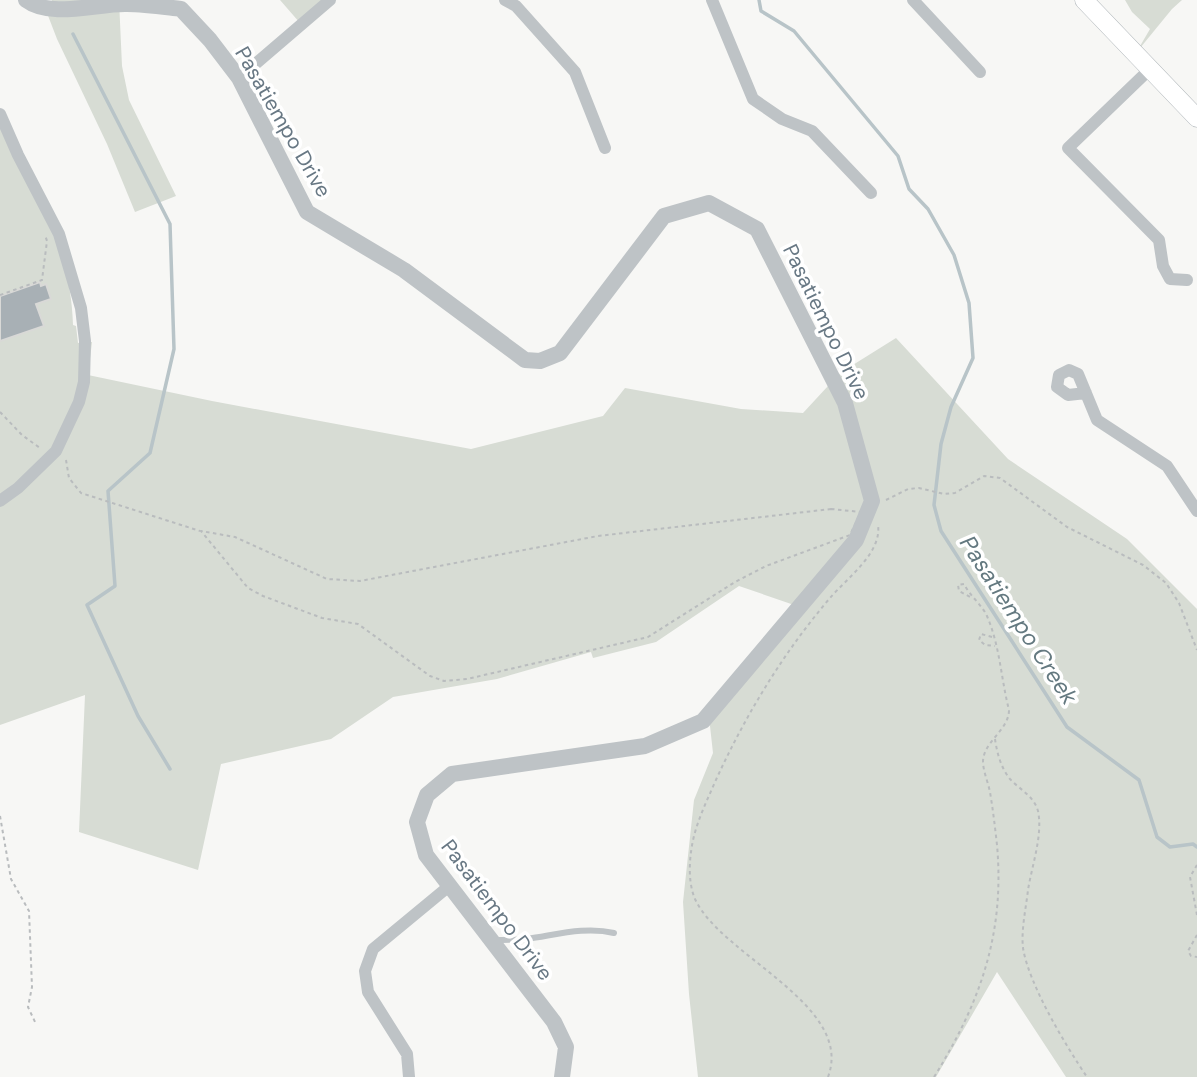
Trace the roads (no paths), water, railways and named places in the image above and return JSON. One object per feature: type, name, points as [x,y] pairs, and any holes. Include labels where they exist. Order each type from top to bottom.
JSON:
[{"type":"main road","points":[[1084,0],[1197,118]]},
{"type":"street","name":"Pasatiempo Drive","points":[[26,0],[33,5],[72,9],[126,4],[181,9],[211,40],[239,78],[307,212],[404,270],[525,360],[540,361],[561,353],[664,216],[709,203],[757,229],[845,403],[872,502],[864,514],[856,540],[703,721],[645,747],[452,774],[427,795],[417,822],[426,855],[554,1022],[566,1047],[562,1077]]},
{"type":"street","points":[[239,78],[330,0]]},
{"type":"street","points":[[505,0],[516,6],[575,72],[605,148]]},
{"type":"street","points":[[712,0],[753,99],[782,119],[812,131],[871,193]]},
{"type":"street","points":[[913,0],[980,72]]},
{"type":"street","points":[[1150,69],[1068,148],[1159,240],[1163,266],[1170,279],[1187,280]]},
{"type":"street","points":[[0,114],[59,234],[81,308],[85,341],[84,382],[79,402],[56,451],[18,488],[0,501]]},
{"type":"street","points":[[1087,393],[1097,420],[1167,466],[1197,511]]},
{"type":"street","points":[[409,1077],[407,1054],[368,992],[365,971],[373,949],[449,887]]},
{"type":"lane","points":[[491,941],[600,929],[614,933]]},
{"type":"waterway","name":"Pasatiempo Creek","points":[[759,0],[761,11],[794,31],[898,156],[909,189],[928,209],[954,255],[969,303],[973,358],[951,407],[941,444],[934,505],[941,531],[1067,727],[1139,780],[1157,837],[1170,847],[1193,844],[1197,847]]},
{"type":"waterway","points":[[73,34],[170,224],[174,349],[150,453],[108,491],[115,586],[87,605],[138,716],[170,769]]}]
